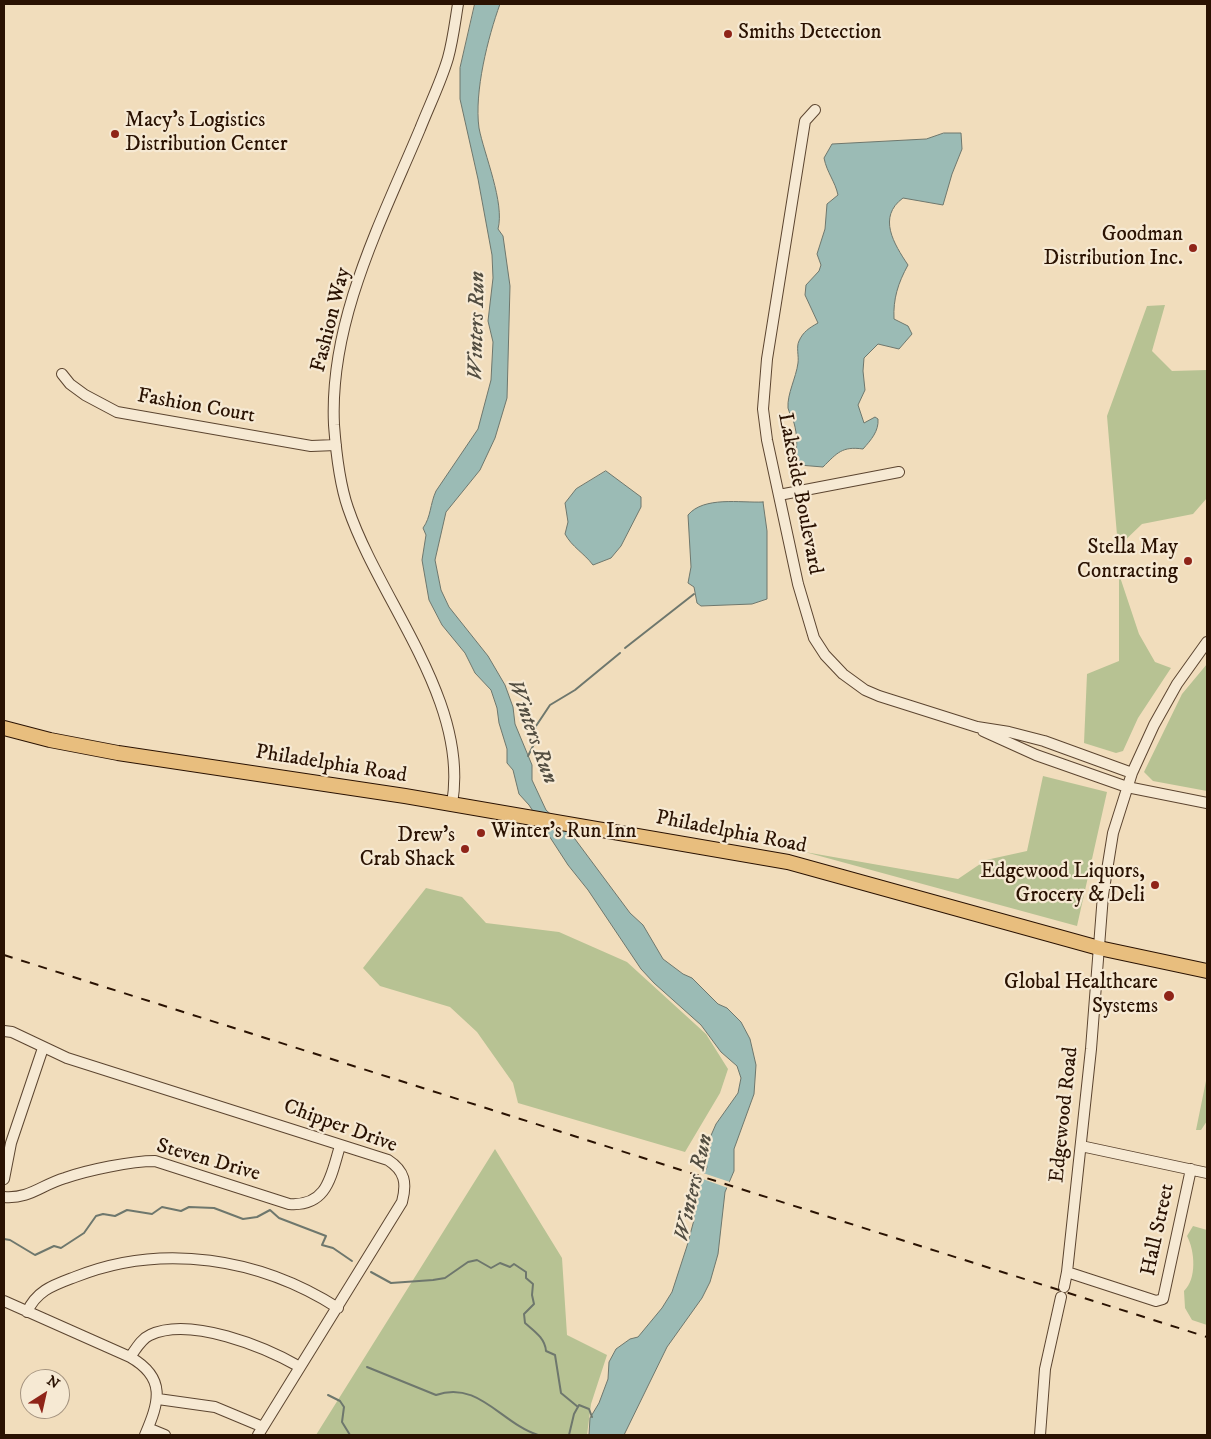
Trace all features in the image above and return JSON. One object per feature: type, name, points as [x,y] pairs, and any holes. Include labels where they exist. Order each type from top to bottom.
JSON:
[{"type":"main road","name":"Philadelphia Road","points":[[4,728],[38,738],[118,753],[452,804],[788,862],[1099,948],[1207,971]]},
{"type":"street","name":"Fashion Way","points":[[452,804],[455,780],[453,753],[442,710],[427,674],[355,526],[345,496],[336,445],[335,384],[346,321],[374,239],[440,80],[449,51],[458,4]]},
{"type":"street","name":"Lakeside Boulevard","points":[[815,110],[805,121],[764,386],[765,426],[778,495],[806,616],[824,655],[843,674],[865,690],[977,728],[1028,752],[1127,787],[1207,802]]},
{"type":"street","name":"Fashion Court","points":[[62,374],[70,384],[100,404],[117,412],[311,446],[336,445]]},
{"type":"street","points":[[778,495],[899,472]]},
{"type":"street","name":"Edgewood Road","points":[[1064,1287],[1068,1272],[1081,1146],[1108,856],[1132,773],[1164,705],[1188,666],[1207,642]]},
{"type":"street","name":"Lakeside Boulevard","points":[[977,728],[1009,732],[1044,741],[1132,773]]},
{"type":"street","name":"Chipper Drive","points":[[4,1031],[12,1032],[67,1058],[388,1160],[402,1172],[405,1186],[402,1202],[261,1431]]},
{"type":"street","points":[[4,1179],[11,1143],[43,1048]]},
{"type":"street","name":"Steven Drive","points":[[4,1197],[22,1197],[66,1177],[135,1162],[155,1162],[289,1204],[302,1204],[321,1195],[330,1180],[340,1146]]},
{"type":"street","points":[[1081,1146],[1207,1173]]},
{"type":"street","name":"Hall Street","points":[[1068,1272],[1156,1301],[1163,1299],[1191,1169]]},
{"type":"street","points":[[27,1312],[43,1290],[84,1273],[138,1261],[178,1258],[228,1263],[264,1271],[293,1282],[338,1308]]},
{"type":"street","points":[[1040,1435],[1048,1354],[1061,1298]]},
{"type":"street","points":[[4,1302],[130,1357],[152,1375],[157,1387],[158,1399],[147,1432],[165,1435]]},
{"type":"street","points":[[130,1357],[149,1335],[163,1331],[181,1330],[243,1340],[267,1349],[300,1366]]},
{"type":"street","points":[[158,1399],[215,1407],[261,1431]]},
{"type":"green space","points":[[1165,305],[1152,351],[1172,371],[1207,370],[1207,498],[1193,514],[1142,524],[1118,547],[1107,416],[1147,306]]},
{"type":"green space","points":[[1119,574],[1139,634],[1155,662],[1171,668],[1138,718],[1123,751],[1116,753],[1084,743],[1087,674],[1119,661]]},
{"type":"green space","points":[[1207,664],[1207,791],[1153,781],[1144,772],[1182,694]]},
{"type":"green space","points":[[1043,776],[1107,792],[1077,926],[805,852],[958,879],[986,860],[1027,851]]},
{"type":"green space","points":[[426,888],[462,897],[486,923],[559,932],[627,962],[706,1034],[728,1069],[720,1093],[685,1152],[518,1103],[513,1083],[477,1032],[450,1007],[380,986],[363,968]]},
{"type":"green space","points":[[1207,1076],[1207,1121],[1201,1130],[1196,1130]]},
{"type":"green space","points":[[495,1149],[562,1258],[567,1335],[607,1355],[591,1404],[587,1435],[316,1435]]},
{"type":"green space","points":[[1193,1226],[1207,1230],[1207,1325],[1192,1320],[1185,1308],[1184,1291],[1193,1272],[1192,1249],[1187,1236]]},
{"type":"water","points":[[475,4],[500,4],[483,65],[478,98],[478,114],[479,128],[499,206],[498,229],[503,236],[510,286],[507,398],[495,438],[480,470],[446,512],[435,560],[441,590],[449,607],[488,656],[505,685],[513,707],[515,724],[532,765],[532,780],[546,810],[569,831],[630,913],[643,925],[663,959],[683,974],[692,978],[718,1004],[727,1008],[741,1022],[750,1039],[756,1065],[754,1094],[734,1149],[734,1171],[725,1192],[718,1254],[710,1282],[702,1298],[667,1347],[624,1435],[589,1435],[590,1418],[599,1403],[608,1379],[609,1362],[616,1349],[630,1339],[638,1337],[662,1308],[672,1292],[694,1220],[694,1206],[699,1186],[707,1167],[702,1156],[716,1124],[738,1093],[741,1078],[737,1066],[721,1052],[701,1025],[641,969],[588,890],[568,865],[529,805],[519,794],[513,770],[507,763],[507,749],[491,690],[475,673],[465,653],[442,625],[429,600],[422,560],[426,535],[423,528],[428,519],[436,491],[478,429],[491,380],[493,342],[488,321],[493,278],[492,255],[478,179],[460,99],[460,68]]},
{"type":"water","points":[[944,133],[961,133],[962,149],[943,205],[903,198],[895,205],[889,222],[893,240],[908,265],[897,291],[894,319],[908,326],[912,334],[899,349],[878,344],[864,358],[865,390],[858,405],[864,423],[875,417],[878,419],[876,431],[863,449],[856,448],[840,452],[823,467],[799,465],[792,460],[796,452],[797,437],[788,403],[798,363],[799,341],[802,335],[818,323],[805,295],[806,285],[819,271],[821,265],[817,254],[825,229],[827,204],[838,195],[824,158],[832,144],[926,139]]},
{"type":"water","points":[[606,471],[641,497],[641,507],[621,546],[611,558],[593,565],[571,543],[565,534],[568,522],[565,503],[576,489]]},
{"type":"water","points":[[763,502],[767,531],[767,599],[752,604],[701,606],[697,603],[694,587],[688,583],[691,567],[688,515],[703,505],[713,503]]},
{"type":"pier","points":[[700,1172],[730,1182],[728,1188],[700,1178]]},
{"type":"waterway","points":[[625,648],[694,594]]},
{"type":"waterway","name":"Winters Run","points":[[528,756],[534,744],[536,726],[550,705],[575,690],[620,653]]},
{"type":"waterway","points":[[4,1239],[10,1240],[35,1255],[54,1246],[61,1248],[84,1233],[96,1216],[103,1214],[115,1216],[127,1210],[152,1214],[162,1207],[181,1211],[189,1207],[214,1208],[243,1219],[257,1217],[270,1210],[279,1218],[326,1236],[322,1245],[333,1248],[352,1261]]},
{"type":"waterway","points":[[371,1272],[391,1283],[445,1278],[468,1262],[477,1260],[491,1268],[500,1263],[510,1267],[514,1264],[526,1272],[526,1278],[533,1284],[532,1295],[534,1304],[524,1314],[525,1323],[544,1342],[546,1351],[555,1355],[561,1393],[578,1407]]},
{"type":"waterway","points":[[367,1367],[436,1395],[451,1392],[464,1393],[477,1398],[512,1422],[538,1435]]},
{"type":"waterway","points":[[328,1395],[340,1401],[344,1407],[342,1422],[350,1435]]},
{"type":"waterway","points":[[569,1435],[574,1414],[579,1405],[589,1409],[592,1417]]},
{"type":"railway","points":[[4,955],[1207,1337]]},
{"type":"place","name":"Smiths Detection","points":[[728,34]]},
{"type":"place","name":"Macy's Logistics Distribution Center","points":[[115,134]]},
{"type":"place","name":"Goodman Distribution Inc.","points":[[1193,248]]},
{"type":"place","name":"Stella May Contracting","points":[[1188,561]]},
{"type":"place","name":"Winter's Run Inn","points":[[481,833]]},
{"type":"place","name":"Drew's Crab Shack","points":[[465,849]]},
{"type":"place","name":"Edgewood Liquors, Grocery & Deli","points":[[1155,885]]},
{"type":"place","name":"Global Healthcare Systems","points":[[1169,996]]}]
